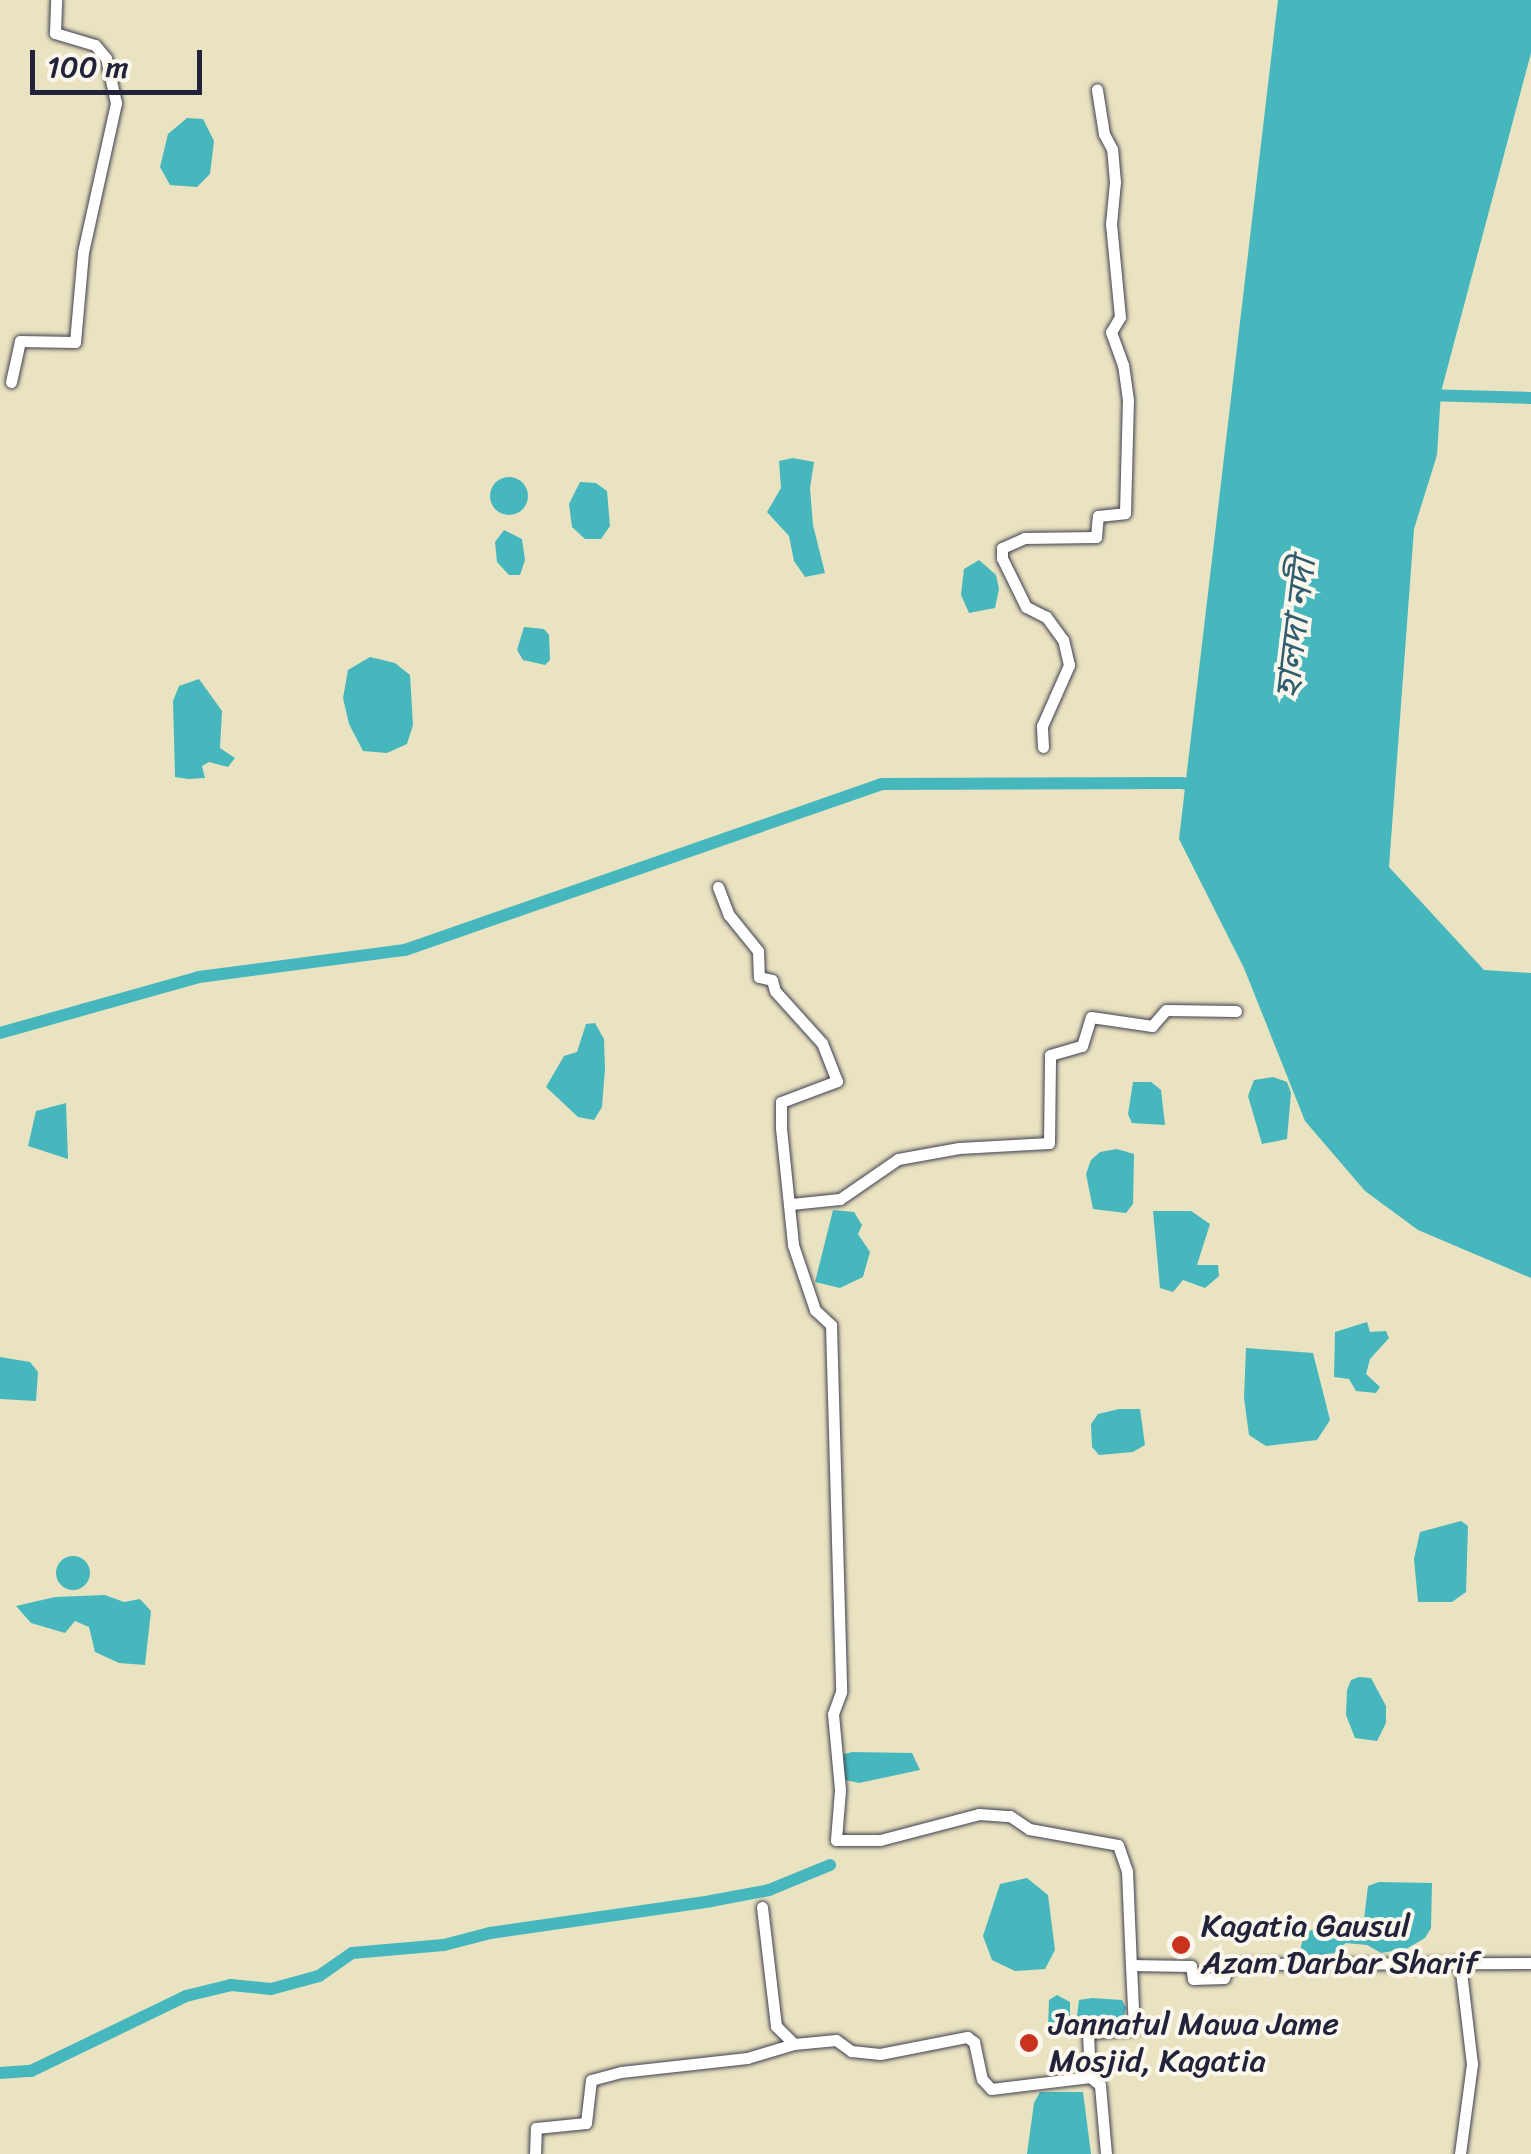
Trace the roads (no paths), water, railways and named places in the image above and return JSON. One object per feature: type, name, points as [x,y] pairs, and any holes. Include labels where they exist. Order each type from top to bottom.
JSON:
[{"type":"street","points":[[11,382],[20,341],[75,342],[83,252],[116,103],[106,58],[95,45],[55,33],[56,0]]},
{"type":"street","points":[[1043,748],[1042,726],[1069,665],[1063,640],[1046,617],[1026,607],[1002,558],[1002,548],[1024,538],[1096,538],[1098,516],[1125,513],[1128,400],[1123,365],[1112,332],[1120,318],[1111,224],[1115,182],[1097,90]]},
{"type":"street","points":[[718,887],[729,915],[758,951],[759,977],[772,980],[775,991],[822,1043],[837,1081],[781,1102],[793,1245],[815,1310],[831,1325],[833,1348],[841,1692],[833,1714],[840,1790],[836,1840],[880,1840],[978,1814],[1010,1816],[1029,1828],[1118,1846],[1126,1871],[1134,2029],[1088,2032],[1090,2077],[1100,2086],[1106,2154]]},
{"type":"street","points":[[790,1204],[840,1199],[898,1160],[959,1148],[1048,1142],[1050,1055],[1082,1046],[1090,1017],[1152,1026],[1166,1010],[1236,1011]]},
{"type":"street","points":[[762,1907],[776,2026],[794,2044]]},
{"type":"street","points":[[1460,1963],[1472,2064],[1460,2154]]},
{"type":"street","points":[[1131,1965],[1191,1966],[1193,1979],[1224,1978],[1228,1967],[1237,1964],[1531,1963]]},
{"type":"street","points":[[535,2154],[536,2128],[586,2124],[591,2080],[621,2072],[747,2058],[794,2044],[836,2040],[851,2051],[880,2054],[967,2037],[974,2042],[982,2080],[990,2089],[1090,2077]]},
{"type":"water","name":"হালদা নদী","points":[[1278,0],[1531,0],[1531,53],[1441,392],[1437,455],[1414,529],[1389,867],[1484,970],[1531,973],[1531,1278],[1418,1230],[1365,1191],[1305,1121],[1244,968],[1179,839]]},
{"type":"water","points":[[187,118],[203,119],[214,141],[210,174],[197,187],[170,185],[160,167],[168,134]]},
{"type":"water","points":[[793,458],[814,462],[810,488],[813,525],[825,573],[805,577],[794,561],[789,536],[767,512],[781,488],[779,461]]},
{"type":"water","points":[[509,477],[522,483],[528,496],[522,509],[509,515],[496,509],[490,496],[496,483]]},
{"type":"water","points":[[580,482],[596,483],[607,491],[610,526],[601,539],[585,539],[572,527],[569,504]]},
{"type":"water","points":[[504,530],[522,539],[525,560],[520,575],[509,575],[497,562],[495,542]]},
{"type":"water","points":[[979,560],[996,575],[999,589],[995,608],[969,613],[961,595],[964,569]]},
{"type":"water","points":[[524,627],[544,629],[549,635],[550,660],[545,665],[523,660],[517,650]]},
{"type":"water","points":[[370,657],[395,663],[410,675],[413,725],[407,744],[387,753],[363,751],[349,724],[343,698],[348,670]]},
{"type":"water","points":[[199,679],[222,711],[220,748],[235,758],[228,767],[209,762],[202,766],[205,778],[175,777],[173,701],[179,686]]},
{"type":"water","points":[[595,1023],[604,1039],[605,1069],[602,1107],[594,1120],[578,1117],[546,1087],[564,1056],[577,1052],[586,1024]]},
{"type":"water","points":[[1273,1077],[1287,1082],[1291,1093],[1287,1139],[1262,1144],[1248,1096],[1254,1080]]},
{"type":"water","points":[[1133,1082],[1151,1082],[1161,1090],[1165,1125],[1132,1123],[1128,1114]]},
{"type":"water","points":[[66,1103],[68,1159],[28,1146],[36,1111]]},
{"type":"water","points":[[1117,1149],[1134,1154],[1133,1204],[1126,1213],[1093,1209],[1086,1174],[1091,1160],[1100,1152]]},
{"type":"water","points":[[833,1210],[854,1212],[862,1225],[858,1234],[870,1252],[863,1277],[840,1288],[815,1282]]},
{"type":"water","points":[[1153,1211],[1191,1211],[1210,1224],[1197,1265],[1218,1265],[1219,1276],[1205,1288],[1183,1280],[1173,1292],[1160,1288]]},
{"type":"water","points":[[1367,1322],[1370,1332],[1386,1331],[1389,1338],[1370,1359],[1366,1374],[1380,1387],[1376,1393],[1356,1391],[1349,1379],[1334,1377],[1335,1332]]},
{"type":"water","points":[[1246,1348],[1313,1353],[1330,1420],[1317,1440],[1266,1446],[1249,1435],[1244,1398]]},
{"type":"water","points":[[0,1357],[30,1362],[38,1372],[36,1401],[0,1399]]},
{"type":"water","points":[[1140,1409],[1145,1445],[1133,1452],[1099,1455],[1092,1447],[1091,1424],[1098,1414]]},
{"type":"water","points":[[1461,1521],[1468,1526],[1466,1592],[1452,1602],[1418,1602],[1414,1559],[1420,1532]]},
{"type":"water","points":[[73,1556],[85,1561],[90,1573],[85,1585],[73,1590],[61,1585],[56,1573],[61,1561]]},
{"type":"water","points":[[105,1595],[124,1602],[140,1599],[151,1611],[145,1665],[119,1663],[95,1652],[89,1627],[75,1621],[65,1633],[31,1623],[16,1606],[55,1597]]},
{"type":"water","points":[[1371,1678],[1386,1706],[1386,1723],[1377,1741],[1355,1738],[1346,1715],[1347,1690],[1351,1680]]},
{"type":"water","points":[[912,1753],[920,1770],[859,1783],[845,1780],[838,1771],[841,1755]]},
{"type":"water","points":[[1027,1878],[1048,1895],[1055,1950],[1045,1969],[1015,1971],[992,1960],[983,1936],[1000,1884]]},
{"type":"water","points":[[1379,1882],[1432,1883],[1431,1928],[1425,1938],[1406,1949],[1381,1953],[1367,1945],[1346,1943],[1334,1953],[1312,1956],[1300,1951],[1304,1933],[1327,1924],[1364,1919],[1368,1886]]},
{"type":"water","points":[[1057,1995],[1070,2002],[1070,2031],[1051,2032],[1048,2028],[1049,2000]]},
{"type":"water","points":[[1079,2000],[1122,2000],[1126,2008],[1122,2024],[1081,2028],[1076,2024]]},
{"type":"water","points":[[1040,2092],[1083,2092],[1091,2154],[1027,2154],[1034,2103]]},
{"type":"waterway","points":[[1424,395],[1531,398]]},
{"type":"waterway","points":[[0,1033],[199,977],[405,950],[882,784],[1182,783],[1199,787]]},
{"type":"waterway","points":[[0,2073],[31,2071],[186,1996],[231,1985],[271,1989],[319,1976],[352,1953],[444,1945],[490,1933],[711,1901],[769,1890],[830,1865]]},
{"type":"place","name":"Kagatia Gausul Azam Darbar Sharif","points":[[1181,1945]]},
{"type":"place","name":"Jannatul Mawa Jame Mosjid, Kagatia","points":[[1029,2043]]}]
